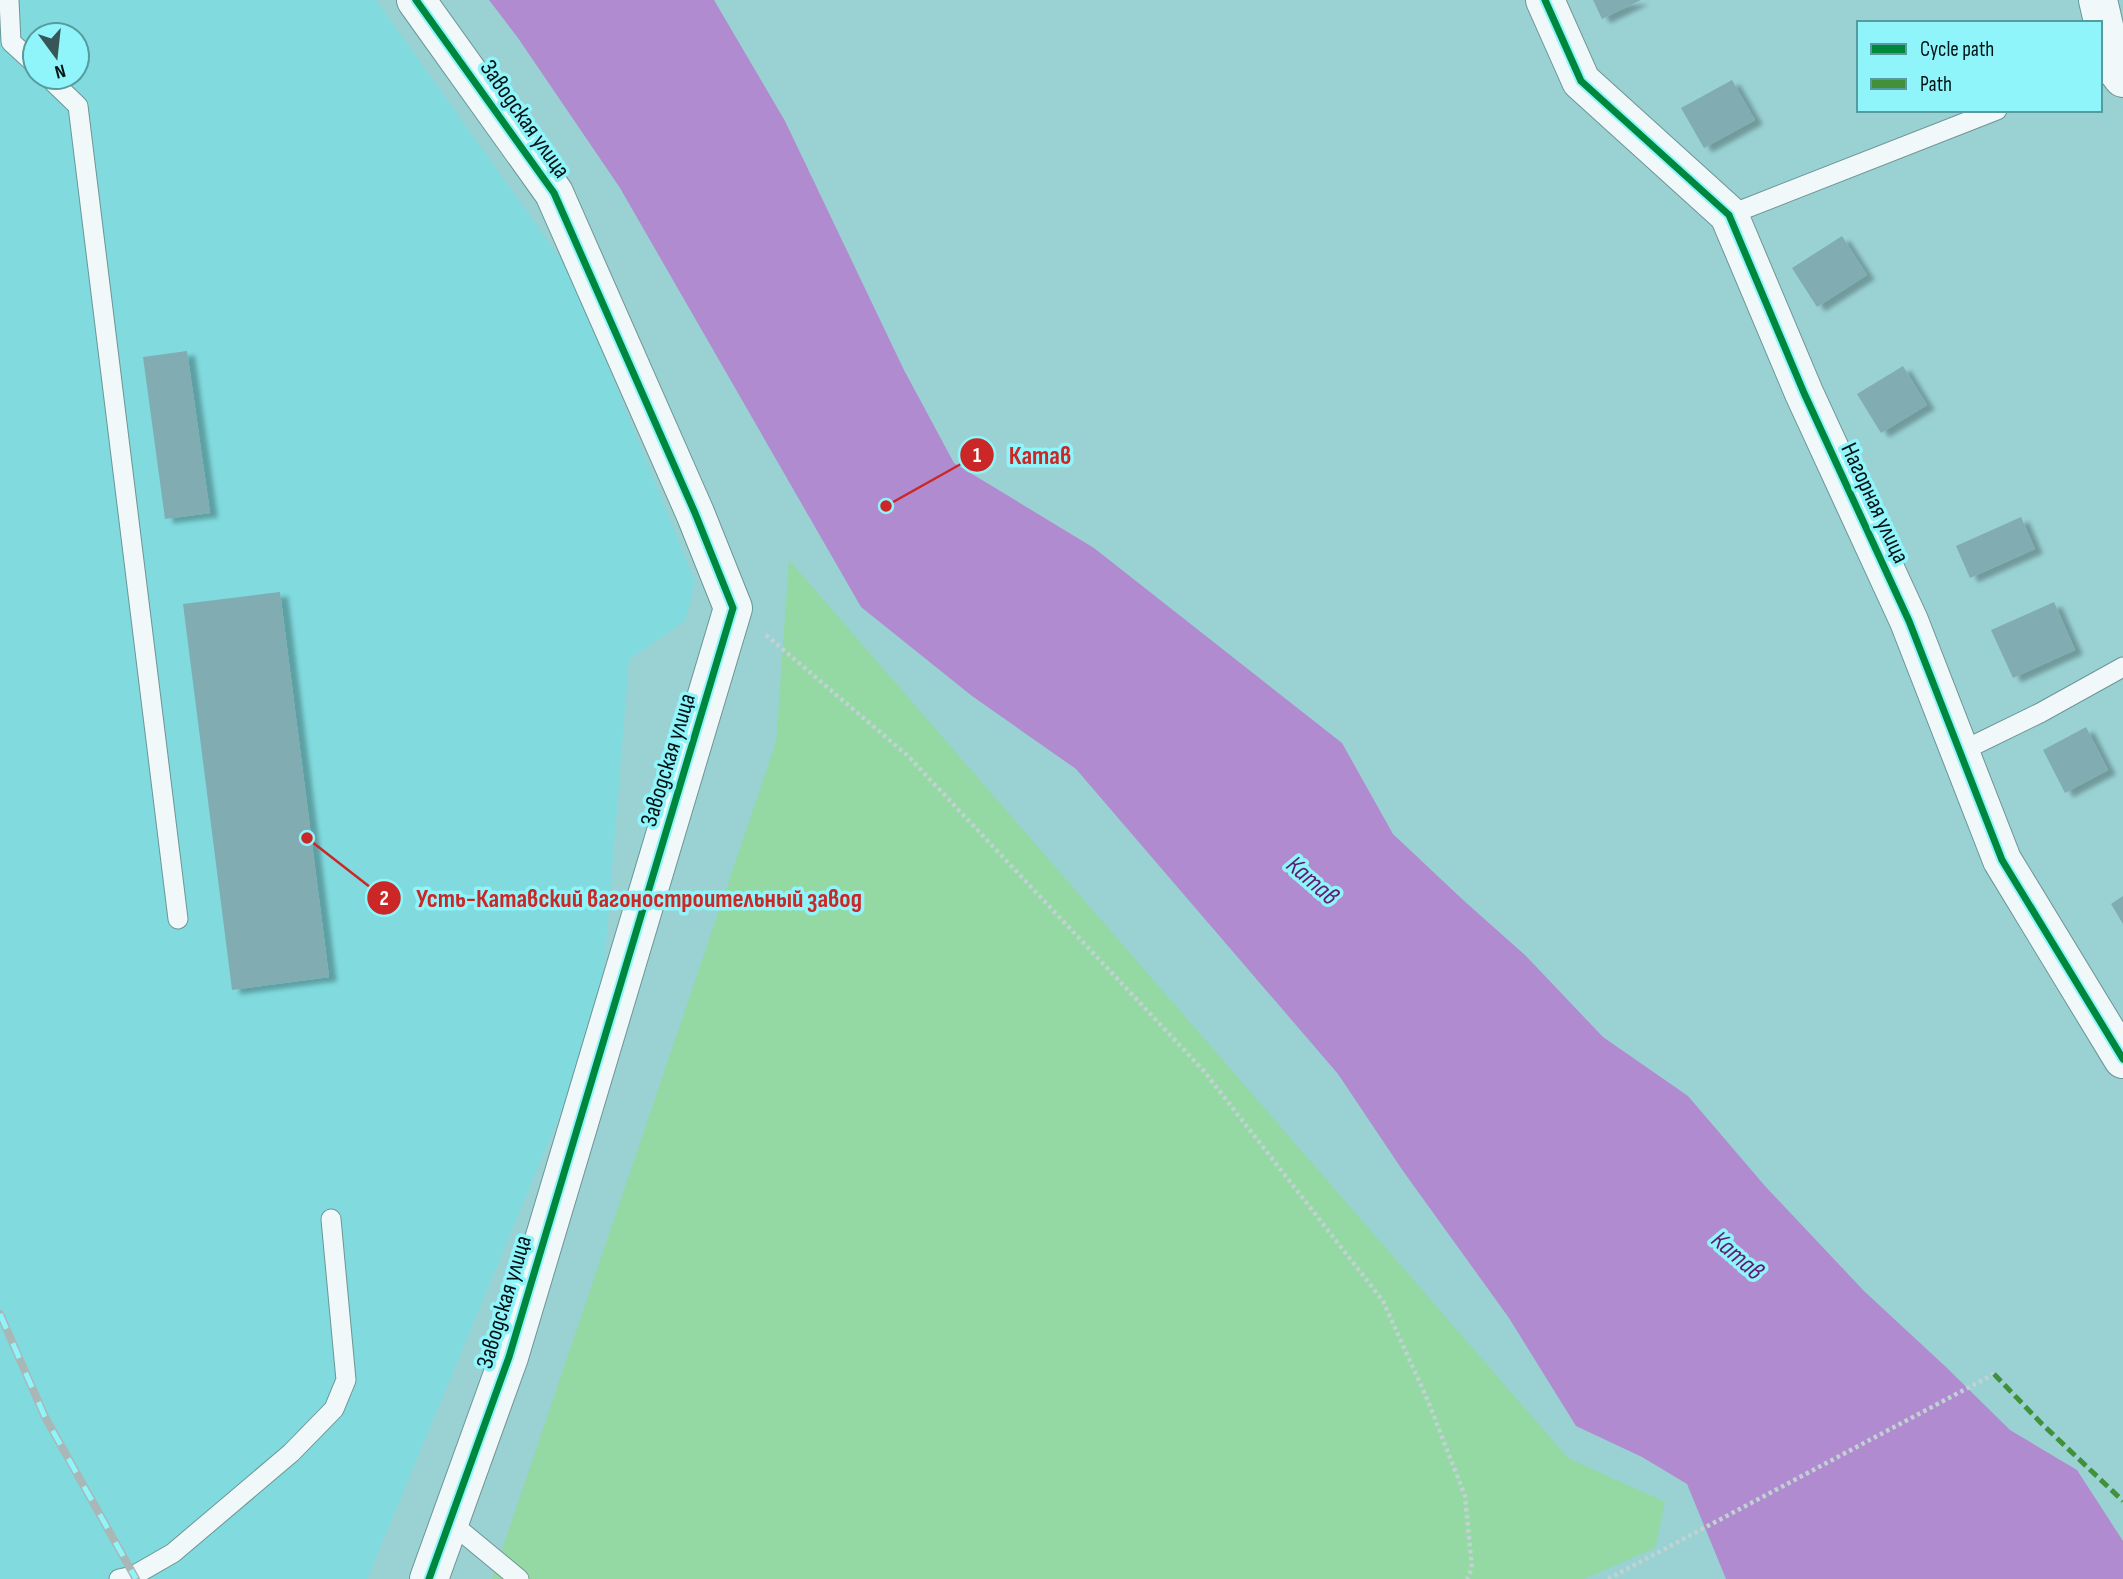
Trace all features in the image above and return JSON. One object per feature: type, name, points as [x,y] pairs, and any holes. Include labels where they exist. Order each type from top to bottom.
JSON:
[{"type":"street","name":"Заводская улица","points":[[416,0],[554,192],[695,513],[733,608],[509,1357],[429,1579]]},
{"type":"street","name":"Нагорная улица","points":[[1545,0],[1581,81],[1729,215],[1804,393],[1909,621],[2002,860],[2123,1059]]},
{"type":"street","points":[[2098,0],[2112,71]]},
{"type":"lane","points":[[9,0],[11,42],[21,51]]},
{"type":"lane","points":[[62,91],[78,106],[178,919]]},
{"type":"lane","points":[[1729,215],[1992,112]]},
{"type":"lane","points":[[1960,752],[2040,713],[2123,667]]},
{"type":"lane","points":[[119,1579],[133,1576],[173,1553],[291,1452],[334,1409],[346,1380],[331,1219]]},
{"type":"lane","points":[[450,1522],[519,1579]]},
{"type":"path","points":[[733,608],[907,755],[1156,1019],[1203,1070],[1383,1301],[1428,1401],[1465,1496],[1472,1568],[1467,1579]]},
{"type":"path","points":[[1608,1579],[1994,1374]]},
{"type":"shaded area","points":[[0,0],[376,0],[570,272],[695,582],[685,621],[629,659],[600,1018],[367,1579],[0,1579]]},
{"type":"green space","points":[[789,560],[1568,1458],[1665,1502],[1655,1548],[1584,1579],[492,1579],[776,742]]},
{"type":"water","points":[[489,0],[714,0],[785,121],[904,370],[954,463],[1094,548],[1342,743],[1393,834],[1526,956],[1603,1037],[1688,1096],[1765,1186],[1864,1291],[2010,1430],[2077,1470],[2123,1541],[2123,1579],[1726,1579],[1687,1484],[1642,1457],[1576,1426],[1509,1318],[1403,1171],[1338,1074],[1076,769],[972,696],[861,607],[620,188]]},
{"type":"building","points":[[1593,0],[1641,0],[1602,19]]},
{"type":"building","points":[[1732,80],[1755,120],[1704,148],[1681,108]]},
{"type":"building","points":[[1842,236],[1867,275],[1817,307],[1792,268]]},
{"type":"building","points":[[187,351],[210,513],[165,519],[143,357]]},
{"type":"building","points":[[1903,366],[1927,405],[1881,433],[1857,394]]},
{"type":"building","points":[[2021,517],[2035,549],[1970,578],[1956,546]]},
{"type":"building","points":[[280,592],[329,977],[232,990],[183,604]]},
{"type":"building","points":[[2054,602],[2075,650],[2013,678],[1991,630]]},
{"type":"building","points":[[2086,727],[2108,770],[2065,793],[2043,750]]},
{"type":"building","points":[[2123,896],[2123,924],[2111,904]]},
{"type":"railway","points":[[0,1314],[45,1417],[136,1579]]},
{"type":"marked path","points":[[1994,1374],[2123,1501]]},
{"type":"cycle path","points":[[416,0],[554,193],[695,513],[733,608],[509,1357],[429,1579]]},
{"type":"cycle path","points":[[1545,0],[1581,81],[1729,215],[1804,393],[1909,621],[2002,860],[2123,1059]]},
{"type":"place","name":"Катав","points":[[886,506]]},
{"type":"place","name":"Усть-Катавский вагоностроительный завод","points":[[307,838]]}]
